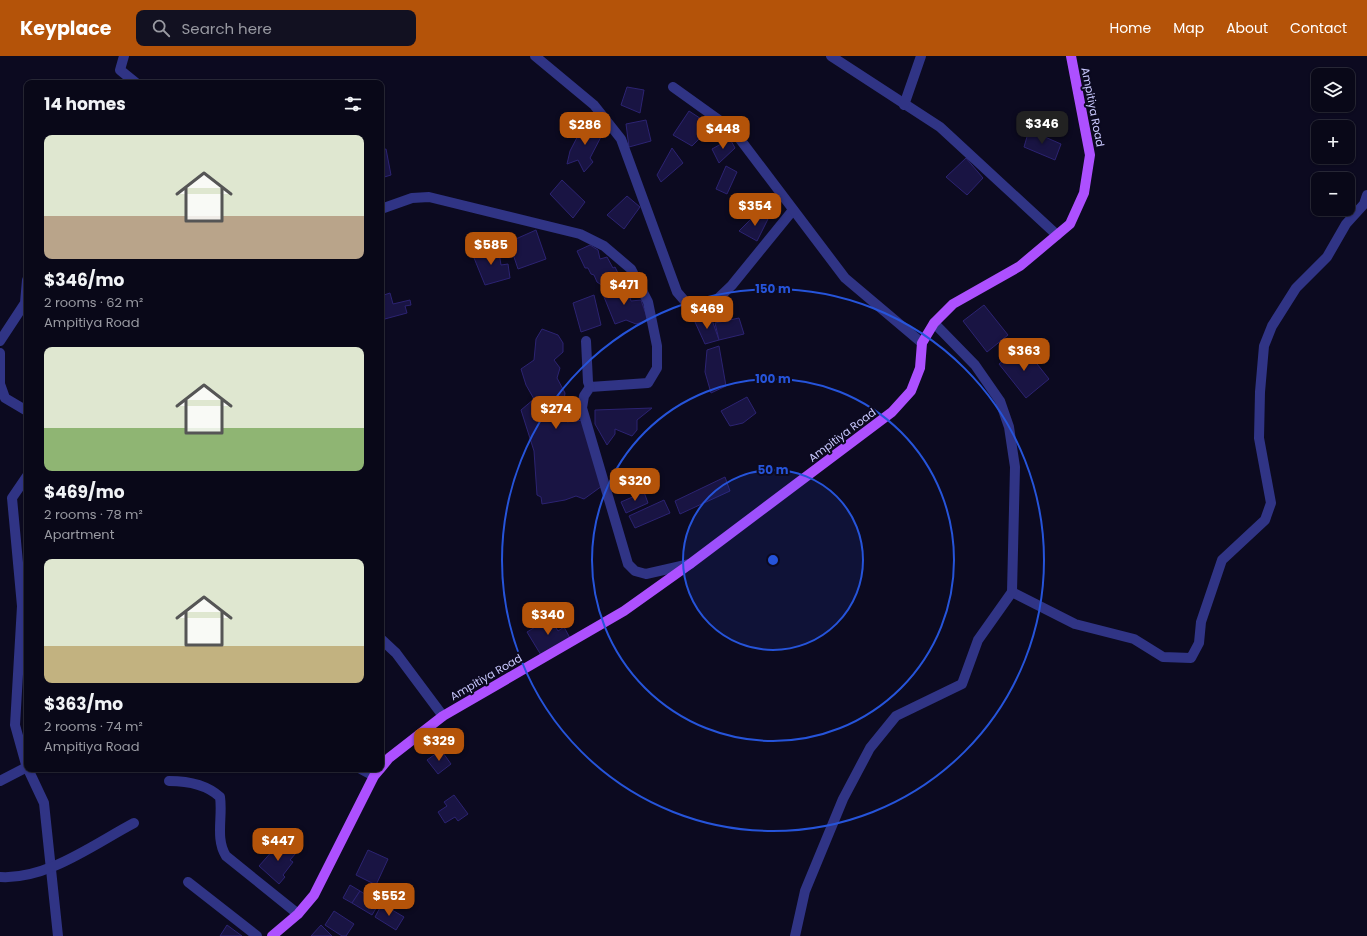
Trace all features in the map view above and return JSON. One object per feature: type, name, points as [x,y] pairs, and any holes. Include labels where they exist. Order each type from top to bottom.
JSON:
[{"type":"main road","name":"Ampitiya Road","points":[[384,764],[389,758],[443,716],[624,611],[690,564],[892,412],[911,391],[920,368],[922,343],[934,323],[954,304],[1020,266],[1070,224],[1084,193],[1090,155],[1071,56]]},
{"type":"main road","name":"Ampitiya Road","points":[[272,936],[298,914],[314,895],[378,772]]},
{"type":"street","points":[[124,56],[120,70],[132,80]]},
{"type":"street","points":[[535,56],[594,105],[621,139],[677,292],[690,307],[712,304],[732,285],[793,210]]},
{"type":"street","points":[[831,56],[904,105],[940,127],[1057,235]]},
{"type":"street","points":[[904,105],[921,56]]},
{"type":"street","points":[[673,86],[733,130],[845,278],[922,343]]},
{"type":"street","points":[[1012,592],[1075,624],[1134,639],[1163,657],[1191,658],[1199,643],[1201,622],[1222,560],[1265,520],[1271,503],[1259,438],[1260,392],[1264,346],[1272,326],[1296,288],[1327,257],[1346,224],[1364,204],[1367,195]]},
{"type":"street","points":[[384,208],[412,198],[429,197],[580,234],[604,246],[632,269],[648,302],[657,346],[657,368],[648,383],[590,387]]},
{"type":"street","points":[[0,341],[24,305]]},
{"type":"street","points":[[795,936],[805,891],[843,798],[870,748],[896,716],[962,684],[978,640],[1012,592],[1015,467],[1009,427],[1000,401],[975,365],[934,323]]},
{"type":"street","points":[[586,341],[588,382],[590,387]]},
{"type":"street","points":[[0,353],[0,384],[5,398],[24,409]]},
{"type":"street","points":[[590,387],[584,396],[582,408],[628,564],[635,571],[646,574],[690,564]]},
{"type":"street","points":[[24,480],[12,498],[22,606],[15,725],[24,757]]},
{"type":"street","points":[[384,642],[396,653],[443,716]]},
{"type":"street","points":[[0,782],[24,770]]},
{"type":"street","points":[[29,772],[44,803],[58,936]]},
{"type":"street","points":[[169,780],[186,781],[212,789],[220,797],[220,842],[226,856],[298,914]]},
{"type":"street","points":[[0,877],[13,878],[51,868],[134,823]]},
{"type":"street","points":[[188,882],[257,936]]},
{"type":"building","points":[[627,87],[644,90],[640,113],[621,105]]},
{"type":"building","points":[[689,111],[712,126],[692,146],[673,135]]},
{"type":"building","points":[[646,120],[651,141],[629,147],[626,124]]},
{"type":"building","points":[[584,124],[604,131],[590,158],[593,162],[584,172],[578,160],[567,164],[570,151]]},
{"type":"building","points":[[1029,130],[1061,144],[1055,160],[1024,147]]},
{"type":"building","points":[[730,139],[735,148],[719,163],[712,149]]},
{"type":"building","points":[[672,148],[683,163],[661,182],[657,175]]},
{"type":"building","points":[[384,149],[386,149],[391,175],[384,177]]},
{"type":"building","points":[[966,158],[983,178],[967,195],[946,177]]},
{"type":"building","points":[[726,166],[737,172],[727,194],[716,189]]},
{"type":"building","points":[[562,180],[585,202],[573,218],[550,194]]},
{"type":"building","points":[[627,196],[640,207],[624,229],[607,215]]},
{"type":"building","points":[[758,212],[768,219],[757,241],[739,231]]},
{"type":"building","points":[[536,230],[546,259],[518,269],[509,242]]},
{"type":"building","points":[[590,245],[598,250],[600,259],[607,257],[613,268],[615,267],[621,279],[613,284],[603,286],[597,282],[594,275],[591,274],[588,268],[585,268],[577,251]]},
{"type":"building","points":[[498,246],[501,265],[508,264],[510,278],[485,285],[472,253]]},
{"type":"building","points":[[626,284],[631,301],[641,300],[648,320],[636,324],[626,320],[615,324],[602,292]]},
{"type":"building","points":[[390,293],[393,304],[410,300],[411,305],[405,306],[407,313],[384,319],[384,295]]},
{"type":"building","points":[[594,295],[601,325],[581,332],[573,303]]},
{"type":"building","points":[[984,305],[1008,335],[987,352],[963,321]]},
{"type":"building","points":[[711,317],[719,340],[705,344],[695,322]]},
{"type":"building","points":[[739,318],[744,334],[719,340],[715,323]]},
{"type":"building","points":[[542,329],[558,335],[563,343],[563,352],[554,360],[560,368],[557,378],[565,393],[562,416],[567,422],[584,420],[602,486],[584,499],[576,496],[565,500],[542,504],[541,497],[537,495],[534,451],[521,410],[534,399],[526,385],[521,369],[534,360],[536,339]]},
{"type":"building","points":[[1022,345],[1049,379],[1026,398],[999,364]]},
{"type":"building","points":[[719,346],[726,386],[711,393],[705,372],[707,350]]},
{"type":"building","points":[[747,397],[756,413],[743,423],[730,426],[721,411]]},
{"type":"building","points":[[652,408],[637,420],[637,430],[632,436],[615,429],[615,434],[607,445],[595,424],[595,410]]},
{"type":"building","points":[[725,477],[730,491],[680,514],[675,501]]},
{"type":"building","points":[[644,492],[648,503],[626,513],[621,502]]},
{"type":"building","points":[[664,500],[670,513],[635,528],[629,516]]},
{"type":"building","points":[[550,618],[558,631],[564,627],[570,638],[541,655],[527,632]]},
{"type":"building","points":[[441,750],[451,764],[438,774],[427,760]]},
{"type":"building","points":[[454,795],[468,814],[458,821],[455,817],[445,823],[438,812],[447,806],[444,802]]},
{"type":"building","points":[[282,840],[296,853],[290,860],[293,862],[283,875],[285,877],[279,884],[259,866]]},
{"type":"building","points":[[368,850],[388,859],[376,885],[356,875]]},
{"type":"building","points":[[350,885],[360,891],[352,903],[343,898]]},
{"type":"building","points":[[360,891],[379,903],[372,915],[352,903]]},
{"type":"building","points":[[382,904],[404,917],[396,930],[375,917]]},
{"type":"building","points":[[334,911],[354,924],[346,936],[342,936],[325,925]]},
{"type":"building","points":[[227,925],[242,936],[220,936]]},
{"type":"building","points":[[321,925],[332,936],[311,936]]}]
